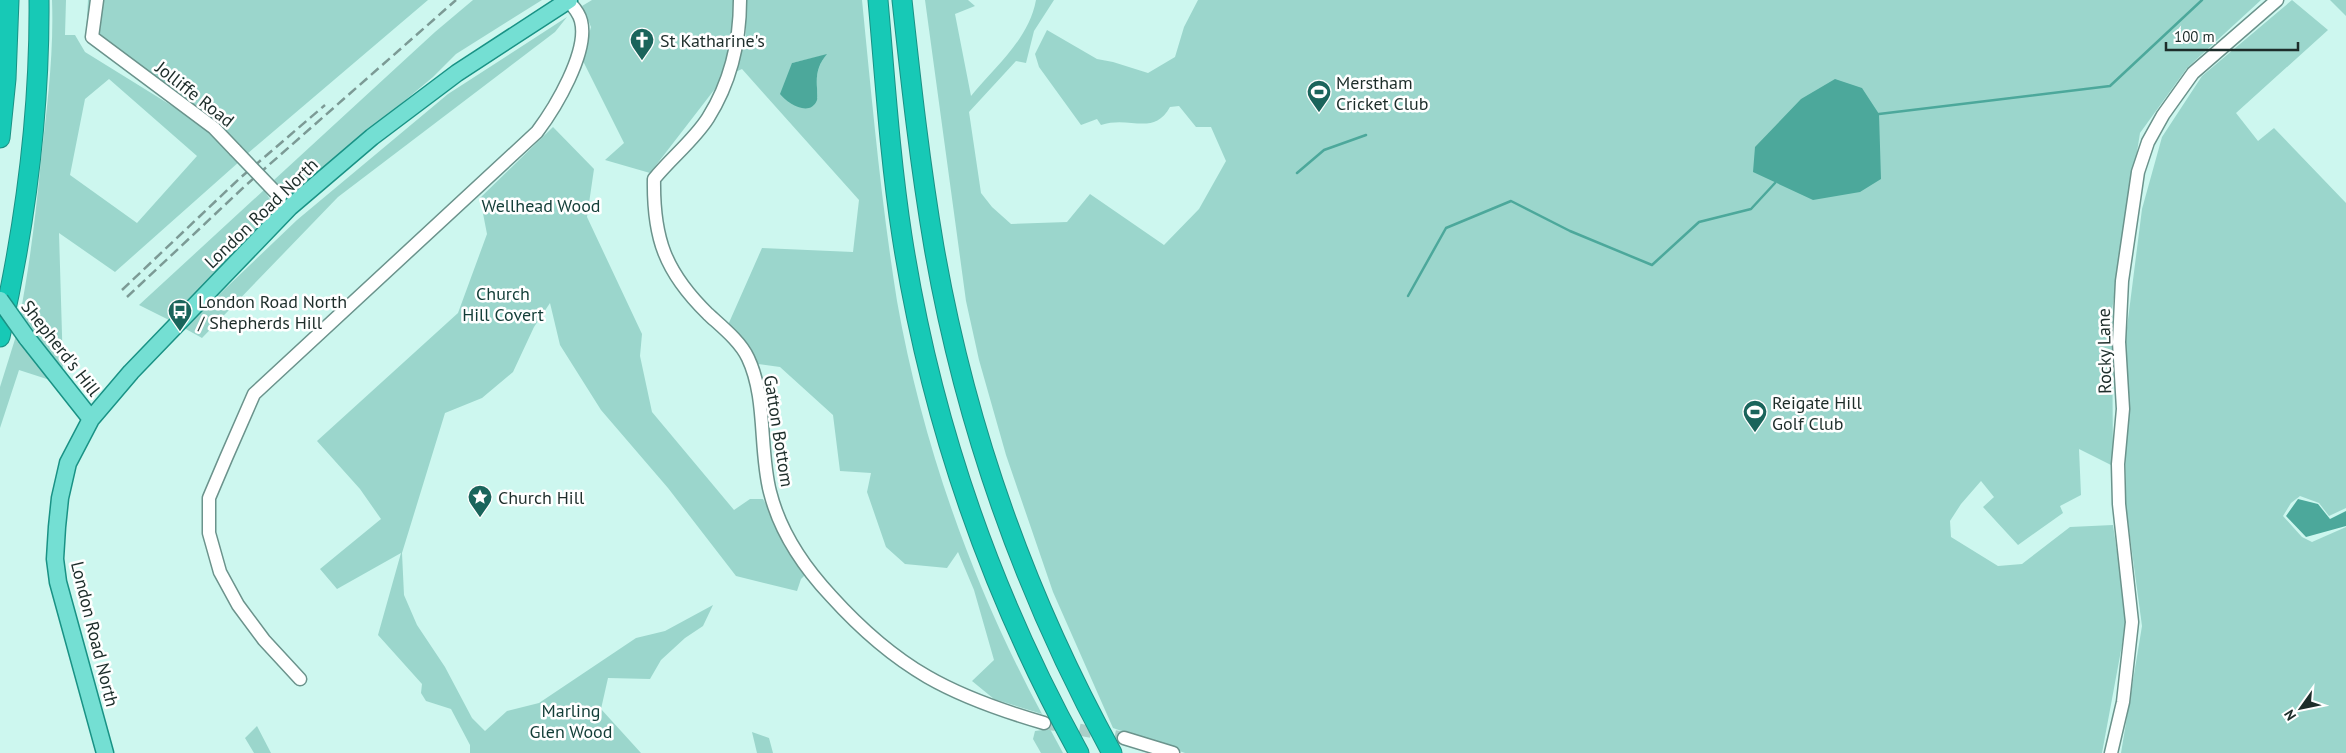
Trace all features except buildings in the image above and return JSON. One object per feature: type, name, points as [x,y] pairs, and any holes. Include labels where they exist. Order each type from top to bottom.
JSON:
[{"type":"highway","points":[[0,138],[6,79],[9,0]]},
{"type":"highway","points":[[0,337],[15,265],[30,162],[37,83],[39,0]]},
{"type":"highway","points":[[878,0],[890,142],[902,236],[920,331],[942,423],[971,512],[1002,593],[1044,687],[1079,753]]},
{"type":"highway","points":[[902,0],[927,201],[943,292],[964,385],[990,475],[1022,562],[1058,649],[1112,753]]},
{"type":"main road","name":"London Road North","points":[[105,753],[58,582],[55,559],[60,498],[68,463],[92,419],[131,372],[286,202],[457,73],[569,0]]},
{"type":"main road","name":"Shepherd's Hill","points":[[0,300],[27,338],[92,419]]},
{"type":"street","name":"Jolliffe Road","points":[[97,0],[92,37],[214,128],[286,202]]},
{"type":"street","points":[[300,679],[264,640],[238,606],[220,572],[209,533],[209,498],[254,394],[406,251],[537,132],[554,109],[578,53],[582,34],[581,20],[569,0]]},
{"type":"street","name":"Gatton Bottom","points":[[740,0],[737,42],[731,69],[708,118],[654,179],[654,204],[659,239],[664,254],[689,294],[737,342],[748,358],[758,394],[766,473],[770,493],[788,538],[809,571],[862,629],[886,650],[919,673],[963,696],[1044,723]]},
{"type":"street","name":"Rocky Lane","points":[[2111,753],[2123,702],[2132,622],[2119,504],[2118,464],[2123,409],[2119,342],[2122,281],[2138,172],[2148,142],[2162,115],[2193,72],[2277,0]]},
{"type":"street","points":[[1124,738],[1173,753]]},
{"type":"green space","points":[[52,0],[66,0],[65,35],[75,35],[85,52],[211,130],[240,161],[115,272],[59,233],[63,368],[58,371],[20,315],[30,257],[50,80]],"holes":[[[109,79],[197,156],[137,223],[70,175],[85,99]]]},
{"type":"green space","points":[[88,0],[428,0],[247,154],[86,36]]},
{"type":"green space","points":[[473,0],[542,0],[456,54],[433,77],[293,194],[282,191],[274,180],[435,32]]},
{"type":"green space","points":[[592,0],[736,0],[737,38],[721,81],[650,173],[605,160],[624,143],[582,59],[591,27],[582,6]]},
{"type":"green space","points":[[746,0],[862,0],[877,151],[891,263],[897,301],[920,408],[953,513],[972,565],[1017,666],[1042,714],[994,699],[972,681],[994,660],[974,590],[958,552],[947,568],[905,564],[886,547],[867,492],[871,473],[840,471],[833,415],[780,367],[758,364],[728,325],[762,248],[853,252],[859,200],[742,69],[733,73],[746,39]],"holes":[[[826,55],[822,60],[817,76],[818,99],[792,63]]]},
{"type":"green space","name":"Reigate Hill Golf Club","points":[[925,0],[968,0],[975,6],[955,14],[971,96],[1019,40],[1032,14],[1036,0],[1054,0],[1034,31],[1026,63],[1016,61],[969,112],[981,193],[992,207],[1011,224],[1067,222],[1090,194],[1164,245],[1199,209],[1226,161],[1211,127],[1196,127],[1179,106],[1170,107],[1163,116],[1156,121],[1148,123],[1122,122],[1101,125],[1097,119],[1081,125],[1039,67],[1035,54],[1047,30],[1097,59],[1148,73],[1175,57],[1184,27],[1198,0],[2261,0],[2187,68],[2140,133],[2112,310],[2113,466],[2079,449],[2081,495],[2060,506],[2063,513],[2018,545],[1983,507],[1994,497],[1981,481],[1961,504],[1950,521],[1951,537],[1998,566],[2022,564],[2070,527],[2113,525],[2127,618],[2102,753],[1185,753],[1113,728],[1053,592],[1006,455],[979,360],[966,301]]},
{"type":"green space","points":[[2292,0],[2328,30],[2236,113],[2258,141],[2274,128],[2346,203],[2346,508],[2329,516],[2319,503],[2300,496],[2291,503],[2283,516],[2302,537],[2312,542],[2346,527],[2346,753],[2121,753],[2142,626],[2126,507],[2124,351],[2142,209],[2162,137],[2202,76]]},
{"type":"green space","points":[[2330,0],[2346,0],[2346,16]]},
{"type":"green space","points":[[567,17],[555,32],[338,197],[202,338],[184,328],[297,220],[448,94]]},
{"type":"green space","points":[[553,127],[594,169],[587,217],[642,334],[640,356],[652,412],[734,510],[750,499],[763,499],[794,557],[809,571],[801,579],[797,591],[736,576],[668,488],[601,410],[560,345],[550,303],[534,327],[513,372],[482,398],[445,413],[402,553],[404,595],[417,625],[445,667],[472,718],[485,731],[507,711],[539,703],[636,638],[665,631],[713,605],[703,626],[685,638],[661,660],[650,679],[608,678],[601,709],[641,753],[470,753],[470,745],[451,709],[426,701],[421,693],[422,684],[378,635],[401,553],[337,589],[320,569],[381,519],[360,489],[317,441],[458,313],[487,234],[480,198]]},
{"type":"green space","points":[[264,190],[271,201],[266,222],[169,320],[139,305]]},
{"type":"green space","points":[[16,336],[53,381],[19,370],[0,428],[0,387]]},
{"type":"green space","points":[[257,726],[271,753],[254,753],[245,738]]},
{"type":"green space","points":[[1050,729],[1063,753],[1041,753],[1033,739],[1035,731]]},
{"type":"green space","points":[[752,732],[769,738],[773,753],[757,753]]},
{"type":"shaded area","points":[[827,54],[818,70],[817,99],[814,105],[809,108],[798,107],[780,94],[792,63]]},
{"type":"shaded area","points":[[1835,79],[1862,88],[1879,114],[1881,179],[1860,192],[1813,200],[1753,172],[1755,147],[1801,99]]},
{"type":"shaded area","points":[[2298,499],[2318,504],[2330,519],[2346,511],[2346,526],[2306,537],[2286,516]]},
{"type":"waterway","points":[[1879,114],[2110,86],[2202,0]]},
{"type":"waterway","points":[[1297,173],[1324,150],[1366,135]]},
{"type":"waterway","points":[[1408,296],[1446,228],[1511,201],[1570,231],[1652,265],[1699,222],[1751,209],[1775,183]]},
{"type":"tunnel","points":[[1044,723],[1124,738]]},
{"type":"railway","points":[[127,297],[245,186],[456,0]]},
{"type":"railway","points":[[122,290],[239,179],[325,105]]},
{"type":"place","name":"St Katharine's","points":[[642,61]]},
{"type":"place","name":"Merstham Cricket Club","points":[[1319,113]]},
{"type":"place","name":"London Road North / Shepherds Hill","points":[[180,332]]},
{"type":"place","name":"Reigate Hill Golf Club","points":[[1755,433]]},
{"type":"place","name":"Church Hill","points":[[480,518]]},
{"type":"park label","name":"Wellhead Wood","points":[[541,205]]},
{"type":"park label","name":"Church Hill Covert","points":[[503,303]]},
{"type":"park label","name":"Marling Glen Wood","points":[[571,720]]}]
